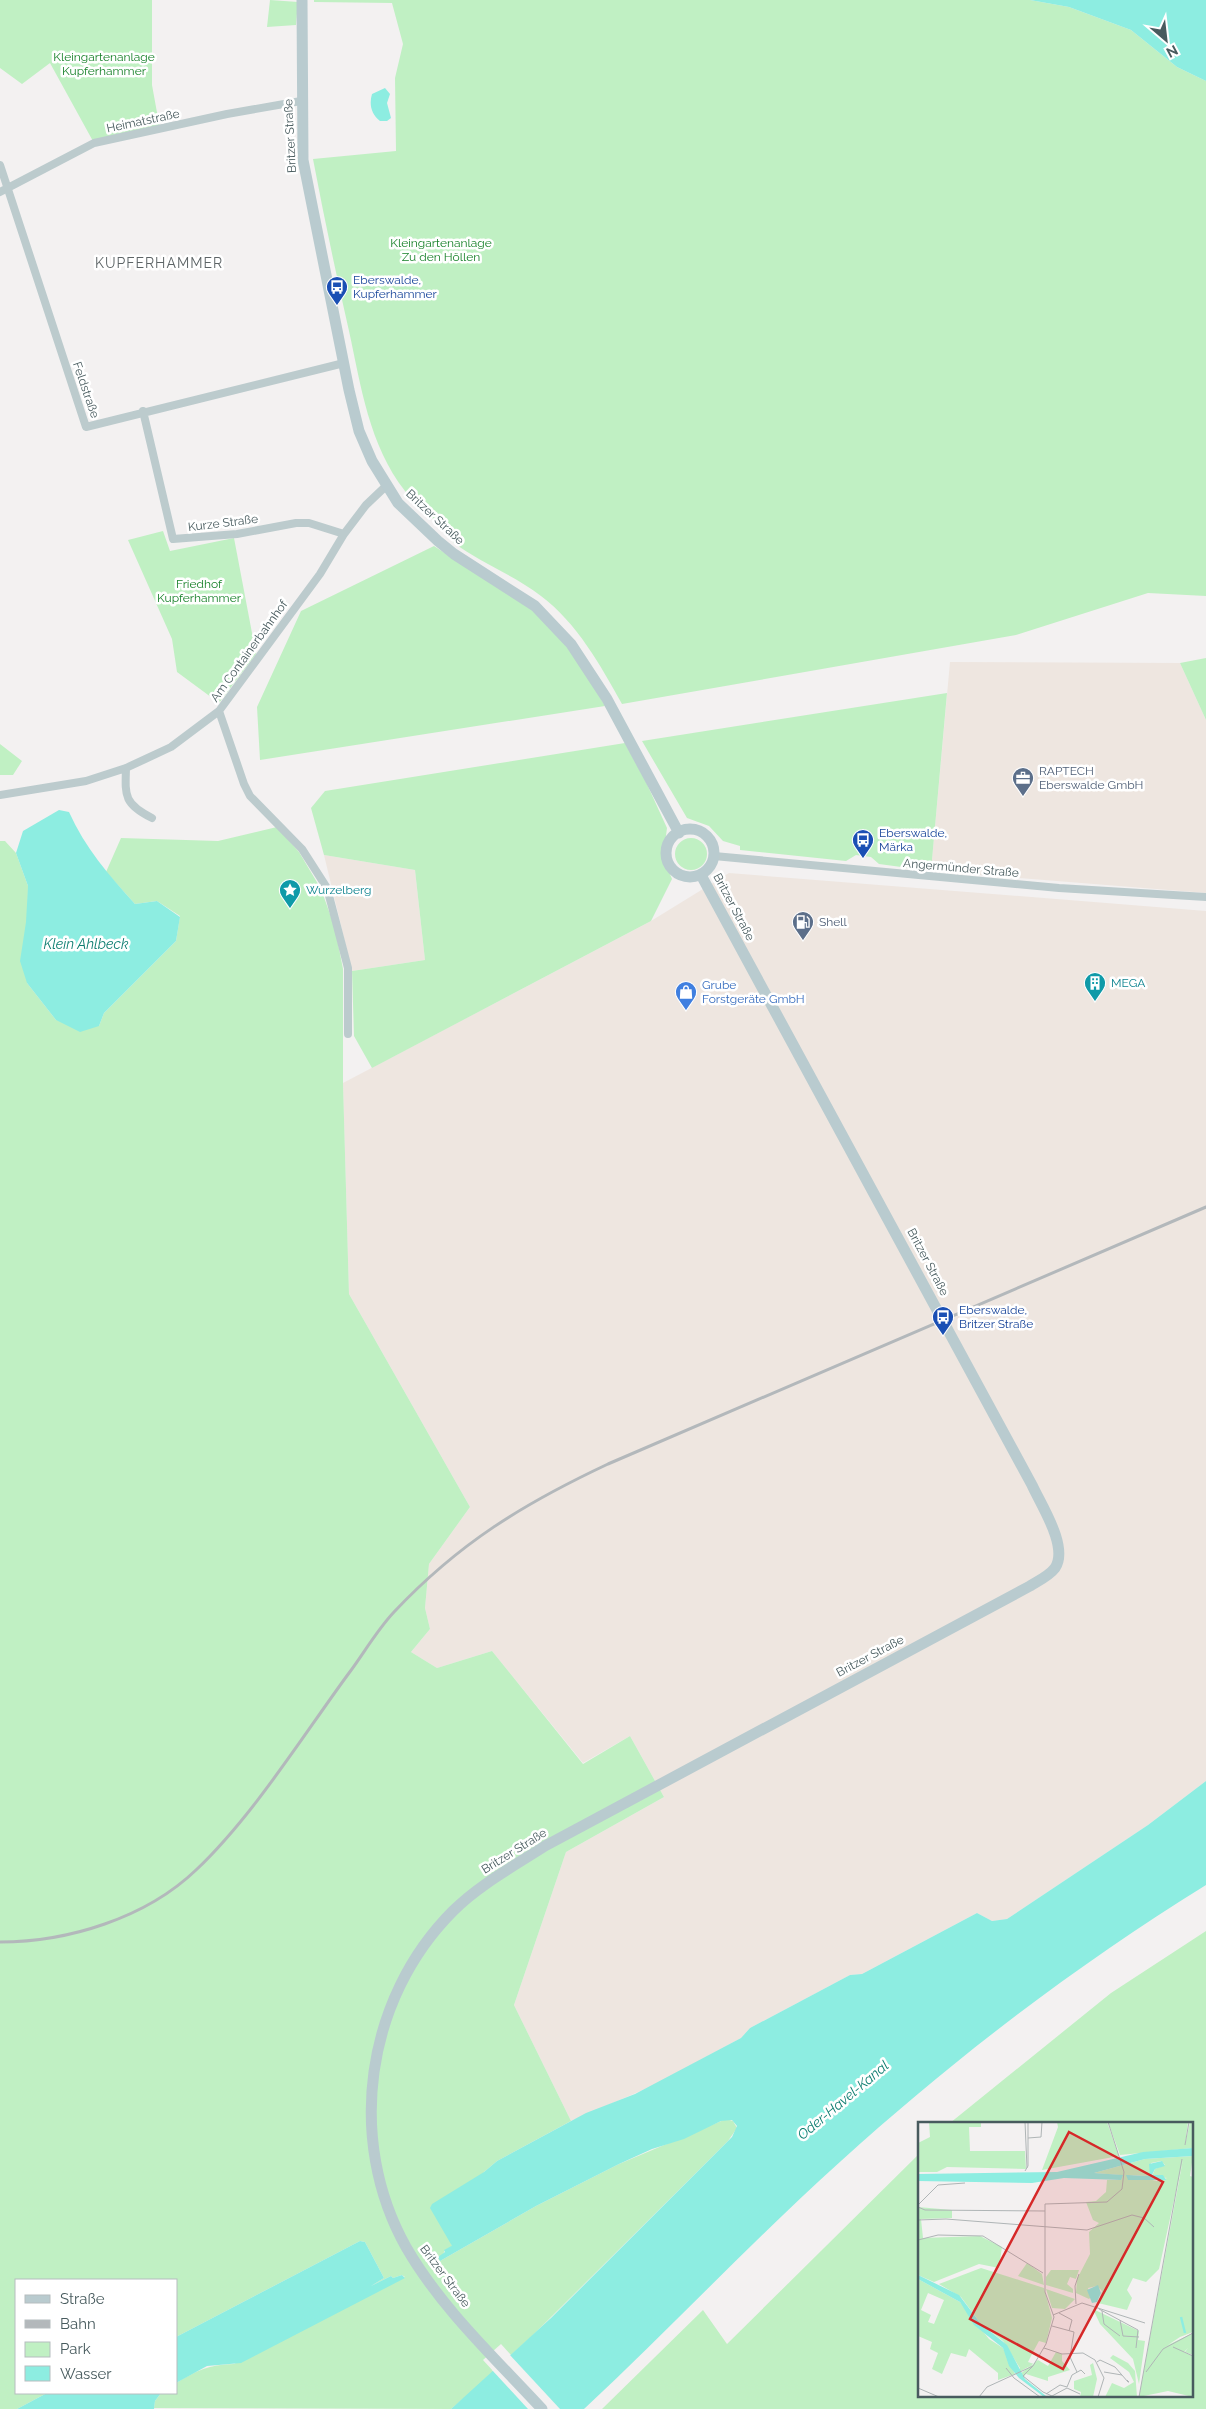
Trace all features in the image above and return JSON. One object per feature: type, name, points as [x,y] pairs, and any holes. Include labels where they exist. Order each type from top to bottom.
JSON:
[{"type":"main road","name":"Britzer Straße","points":[[302,0],[301,101],[303,160],[359,431],[372,460],[398,503],[438,541],[454,554],[535,606],[571,644],[607,699],[679,833]]},
{"type":"main road","name":"Britzer Straße","points":[[693,830],[707,836],[714,849],[714,856],[710,867],[701,875],[686,877],[678,874],[670,866],[667,860],[667,848],[674,836],[693,830]]},
{"type":"main road","name":"Britzer Straße","points":[[542,2409],[421,2271],[397,2228],[378,2173],[370,2115],[371,2092],[380,2038],[393,2001],[418,1954],[453,1911],[499,1874],[545,1846],[1030,1586],[1044,1578],[1055,1567],[1059,1555],[1058,1542],[1032,1484],[701,875]]},
{"type":"street","name":"Heimatstraße","points":[[4,190],[94,143],[227,114],[301,101]]},
{"type":"street","name":"Feldstraße","points":[[0,165],[4,190],[86,427],[144,411],[344,363]]},
{"type":"street","name":"Kurze Straße","points":[[144,411],[173,539],[236,534],[303,523],[344,534]]},
{"type":"street","name":"Am Containerbahnhof","points":[[0,795],[86,781],[126,768],[171,748],[219,711],[320,574],[344,534],[366,505],[386,486]]},
{"type":"street","points":[[219,711],[244,784],[250,796],[302,848],[327,888],[348,968],[348,1034]]},
{"type":"street","points":[[126,768],[126,796],[136,810],[152,818]]},
{"type":"street","name":"Angermünder Straße","points":[[714,856],[1049,887],[1206,897]]},
{"type":"shaded area","points":[[950,662],[1180,663],[1206,720],[1206,893],[931,871]]},
{"type":"shaded area","points":[[324,855],[415,870],[425,960],[352,971]]},
{"type":"shaded area","points":[[729,873],[1206,911],[1206,1781],[1148,1825],[1007,1919],[992,1921],[977,1913],[862,1974],[850,1975],[750,2028],[741,2038],[652,2086],[571,2121],[514,2005],[566,1852],[664,1797],[630,1736],[583,1763],[492,1651],[437,1668],[411,1652],[430,1629],[425,1608],[429,1564],[470,1507],[349,1294],[343,1083],[651,921]]},
{"type":"green space","name":"Kleingartenanlage Kupferhammer","points":[[0,0],[152,0],[152,85],[160,129],[94,143],[50,63],[22,84],[0,68]]},
{"type":"green space","points":[[270,0],[298,2],[296,25],[267,27]]},
{"type":"green space","name":"Kleingartenanlage Zu den Höllen","points":[[314,0],[1030,0],[1069,7],[1131,30],[1177,67],[1206,81],[1206,596],[1148,593],[1016,635],[622,704],[597,660],[566,619],[531,589],[453,542],[455,538],[405,491],[383,454],[362,394],[313,159],[396,151],[395,78],[403,44],[392,3],[314,2]]},
{"type":"green space","name":"Friedhof Kupferhammer","points":[[163,531],[170,551],[234,538],[256,654],[219,703],[177,672],[172,639],[128,540]]},
{"type":"green space","points":[[434,546],[532,610],[573,652],[605,706],[260,760],[257,707],[301,611]]},
{"type":"green space","points":[[1206,658],[1206,720],[1180,663]]},
{"type":"green space","points":[[947,693],[931,871],[879,864],[871,857],[856,855],[846,861],[740,850],[740,846],[723,841],[709,826],[687,818],[642,741]]},
{"type":"green space","points":[[625,743],[646,782],[667,828],[663,858],[672,879],[651,921],[372,1068],[354,1036],[352,971],[425,960],[415,870],[324,855],[311,808],[325,791]]},
{"type":"green space","points":[[0,744],[22,761],[13,775],[0,775]]},
{"type":"green space","points":[[277,827],[299,852],[321,889],[335,928],[343,969],[343,1083],[349,1294],[470,1507],[429,1564],[425,1608],[430,1629],[411,1652],[437,1668],[492,1651],[583,1764],[630,1736],[664,1797],[566,1852],[514,2005],[571,2121],[497,2161],[484,2172],[451,2245],[459,2243],[445,2250],[440,2261],[536,2206],[619,2164],[726,2119],[733,2121],[737,2128],[728,2141],[532,2336],[511,2355],[501,2344],[483,2360],[494,2372],[451,2409],[154,2408],[155,2401],[160,2394],[178,2394],[178,2382],[191,2375],[210,2367],[234,2364],[405,2277],[402,2275],[393,2278],[391,2276],[371,2286],[384,2278],[365,2242],[360,2241],[178,2336],[178,2279],[15,2279],[15,2394],[45,2394],[17,2409],[0,2409],[0,841],[5,841],[16,853],[28,886],[27,983],[56,1020],[99,1026],[104,1013],[176,941],[180,916],[157,901],[135,904],[106,872],[121,838],[218,841]]},
{"type":"green space","points":[[691,838],[697,839],[702,843],[706,848],[706,860],[702,865],[697,869],[691,870],[685,869],[680,865],[676,860],[675,854],[676,848],[680,843],[685,839]]},
{"type":"green space","points":[[1206,1931],[1206,2409],[602,2409],[703,2310],[727,2344],[918,2155],[918,2396],[1194,2396],[1194,2122],[951,2122],[1111,1993]]},
{"type":"water","points":[[1030,0],[1206,0],[1206,81],[1177,67],[1131,30],[1069,7]]},
{"type":"water","points":[[385,88],[390,94],[387,103],[391,118],[387,121],[380,121],[373,112],[371,98],[372,94]]},
{"type":"water","name":"Klein Ahlbeck","points":[[59,810],[69,812],[90,849],[135,904],[157,901],[180,917],[176,941],[104,1013],[99,1026],[80,1032],[56,1020],[27,983],[20,961],[26,922],[28,886],[16,853],[23,831]]},
{"type":"water","name":"Oder-Havel-Kanal","points":[[1206,1781],[1206,1885],[1109,1948],[1017,2015],[884,2123],[808,2191],[584,2409],[451,2409],[551,2318],[732,2137],[737,2126],[732,2120],[721,2121],[684,2139],[652,2149],[619,2164],[536,2206],[440,2261],[438,2257],[445,2252],[444,2250],[452,2246],[430,2208],[432,2204],[484,2172],[497,2161],[586,2113],[635,2094],[741,2038],[750,2028],[850,1975],[862,1974],[977,1913],[992,1921],[1007,1919],[1148,1825]]},
{"type":"water","points":[[360,2241],[365,2242],[384,2278],[371,2286],[391,2276],[393,2278],[402,2275],[405,2278],[241,2363],[207,2366],[178,2382],[178,2336]]},
{"type":"water","points":[[45,2394],[160,2394],[155,2401],[154,2409],[17,2409]]},
{"type":"pier","points":[[509,2354],[560,2409],[528,2409],[492,2370]]},
{"type":"railway","points":[[0,1942],[52,1938],[105,1924],[154,1902],[176,1887],[217,1849],[257,1801],[376,1634],[394,1612],[443,1565],[468,1545],[520,1510],[608,1464],[1206,1207]]},
{"type":"place","name":"Eberswalde, Kupferhammer","points":[[337,306]]},
{"type":"place","name":"RAPTECH Eberswalde GmbH","points":[[1023,797]]},
{"type":"place","name":"Eberswalde, Märka","points":[[863,859]]},
{"type":"place","name":"Wurzelberg","points":[[290,909]]},
{"type":"place","name":"Shell","points":[[803,941]]},
{"type":"place","name":"MEGA","points":[[1095,1002]]},
{"type":"place","name":"Grube Forstgeräte GmbH","points":[[686,1011]]},
{"type":"place","name":"Eberswalde, Britzer Straße","points":[[943,1336]]},
{"type":"district","name":"KUPFERHAMMER","points":[[159,263]]}]
